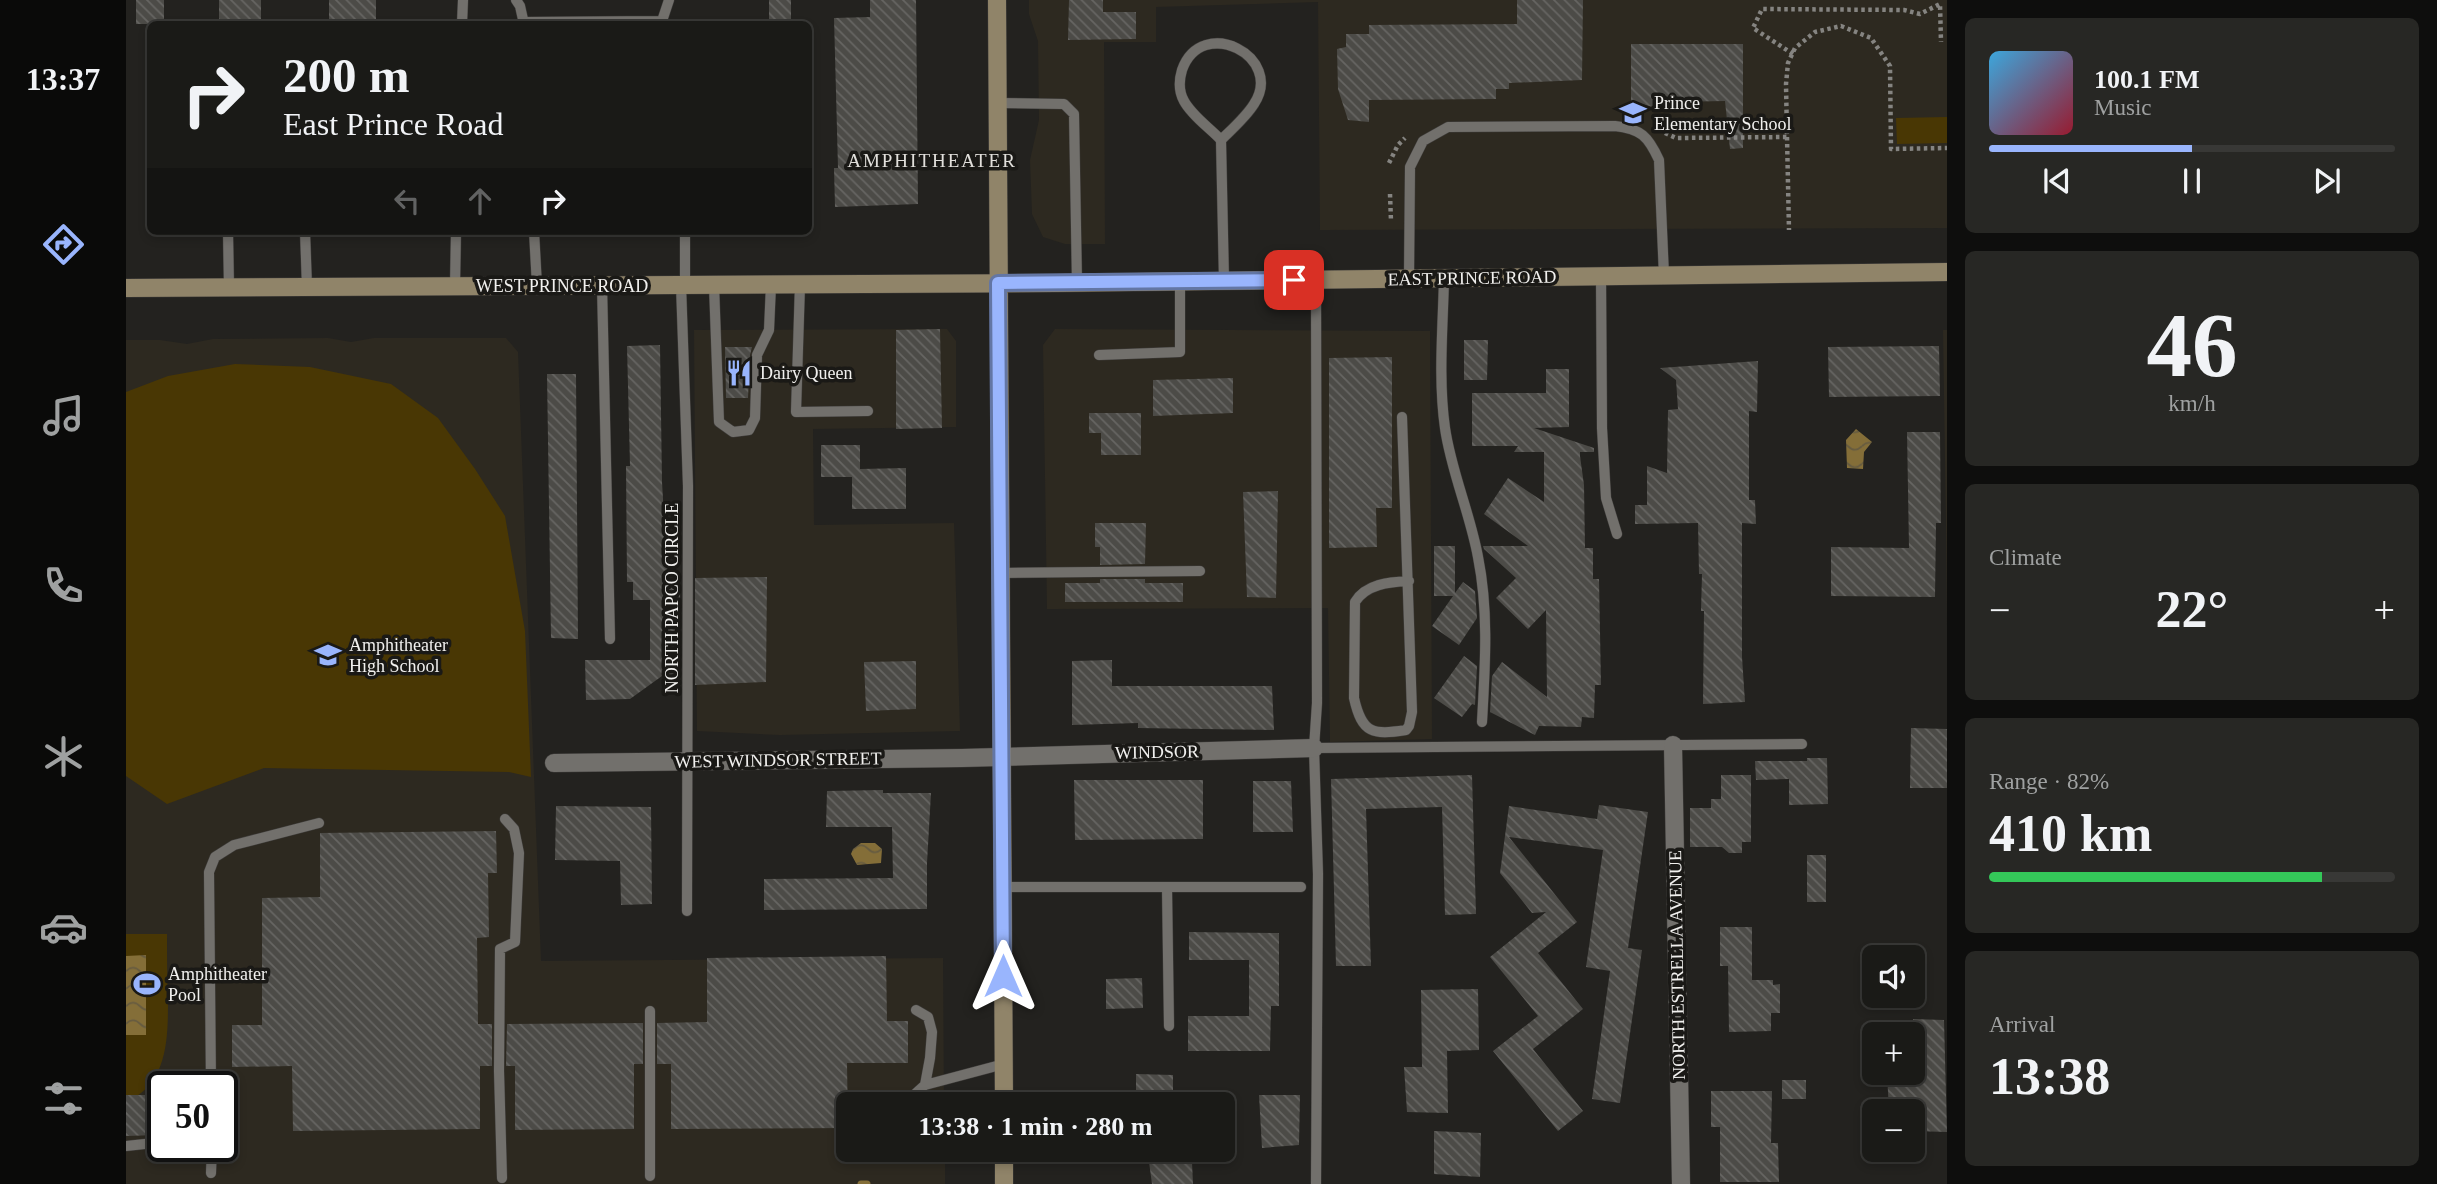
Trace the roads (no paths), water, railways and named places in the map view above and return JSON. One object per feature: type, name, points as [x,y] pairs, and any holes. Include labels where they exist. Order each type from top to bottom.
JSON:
[{"type":"main road","points":[[997,0],[1004,1092]]},
{"type":"main road","name":"EAST PRINCE ROAD","points":[[998,283],[1947,272]]},
{"type":"main road","name":"WEST PRINCE ROAD","points":[[126,288],[998,283]]},
{"type":"main road","points":[[1004,1162],[1004,1184]]},
{"type":"street","name":"NORTH ESTRELLA AVENUE","points":[[1673,745],[1681,1184]]},
{"type":"street","name":"WINDSOR","points":[[1001,756],[1314,748]]},
{"type":"street","name":"WEST WINDSOR STREET","points":[[554,763],[1001,756]]},
{"type":"lane","points":[[462,21],[463,0]]},
{"type":"lane","points":[[516,0],[523,21]]},
{"type":"lane","points":[[663,21],[669,0]]},
{"type":"lane","points":[[1222,140],[1185,104],[1180,84],[1185,64],[1191,55],[1200,49],[1220,43],[1240,49],[1249,55],[1255,64],[1260,84],[1254,104],[1222,140],[1224,281]]},
{"type":"lane","points":[[998,103],[1064,104],[1074,114],[1077,283]]},
{"type":"lane","points":[[1409,278],[1410,167],[1423,141],[1448,127],[1615,126],[1640,132],[1652,144],[1659,160],[1664,276]]},
{"type":"lane","points":[[228,235],[229,288]]},
{"type":"lane","points":[[305,235],[307,287]]},
{"type":"lane","points":[[455,286],[456,235]]},
{"type":"lane","points":[[534,235],[537,286]]},
{"type":"lane","name":"NORTH PAPCO CIRCLE","points":[[685,235],[683,285],[688,486],[687,911]]},
{"type":"lane","points":[[1601,276],[1605,484],[1606,498],[1617,534]]},
{"type":"lane","points":[[1444,278],[1441,391],[1445,430],[1478,557],[1483,597],[1486,654],[1482,722]]},
{"type":"lane","points":[[1316,279],[1316,1184]]},
{"type":"lane","points":[[1099,355],[1180,352],[1180,281]]},
{"type":"lane","points":[[800,284],[796,412],[868,411]]},
{"type":"lane","points":[[602,285],[610,639]]},
{"type":"lane","points":[[715,285],[719,422],[733,432],[749,430],[755,418],[757,355],[769,330],[771,285]]},
{"type":"lane","points":[[1402,417],[1409,581],[1412,712],[1406,730],[1373,732],[1366,728],[1354,698],[1355,603],[1360,593],[1386,582],[1409,581]]},
{"type":"lane","points":[[1000,573],[1200,571]]},
{"type":"lane","points":[[1314,748],[1802,744]]},
{"type":"lane","points":[[502,1178],[500,949],[515,942],[519,853],[514,830],[505,819]]},
{"type":"lane","points":[[211,1071],[209,872],[215,857],[234,845],[319,823]]},
{"type":"lane","points":[[1002,887],[1301,887]]},
{"type":"lane","points":[[1167,887],[1169,1026]]},
{"type":"lane","points":[[916,1010],[928,1017],[932,1032],[925,1085]]},
{"type":"lane","points":[[650,1011],[650,1176]]},
{"type":"lane","points":[[917,1092],[925,1085],[1004,1064]]},
{"type":"lane","points":[[126,1146],[147,1144]]},
{"type":"lane","points":[[211,1162],[211,1173]]},
{"type":"water","points":[[1856,429],[1872,442],[1864,452],[1863,469],[1847,468],[1846,440]]},
{"type":"water","points":[[861,843],[875,843],[882,849],[881,863],[857,865],[851,854]]},
{"type":"water","name":"Amphitheater Pool","points":[[146,955],[146,1035],[126,1035],[126,956]]},
{"type":"waterway","points":[[861,1184],[867,1184]]},
{"type":"place","name":"Prince Elementary School","points":[[1633,113]]},
{"type":"place","name":"Dairy Queen","points":[[739,373]]},
{"type":"place","name":"Amphitheater High School","points":[[328,655]]},
{"type":"place","name":"Amphitheater Pool","points":[[147,984]]},
{"type":"district","name":"AMPHITHEATER","points":[[932,160]]}]
